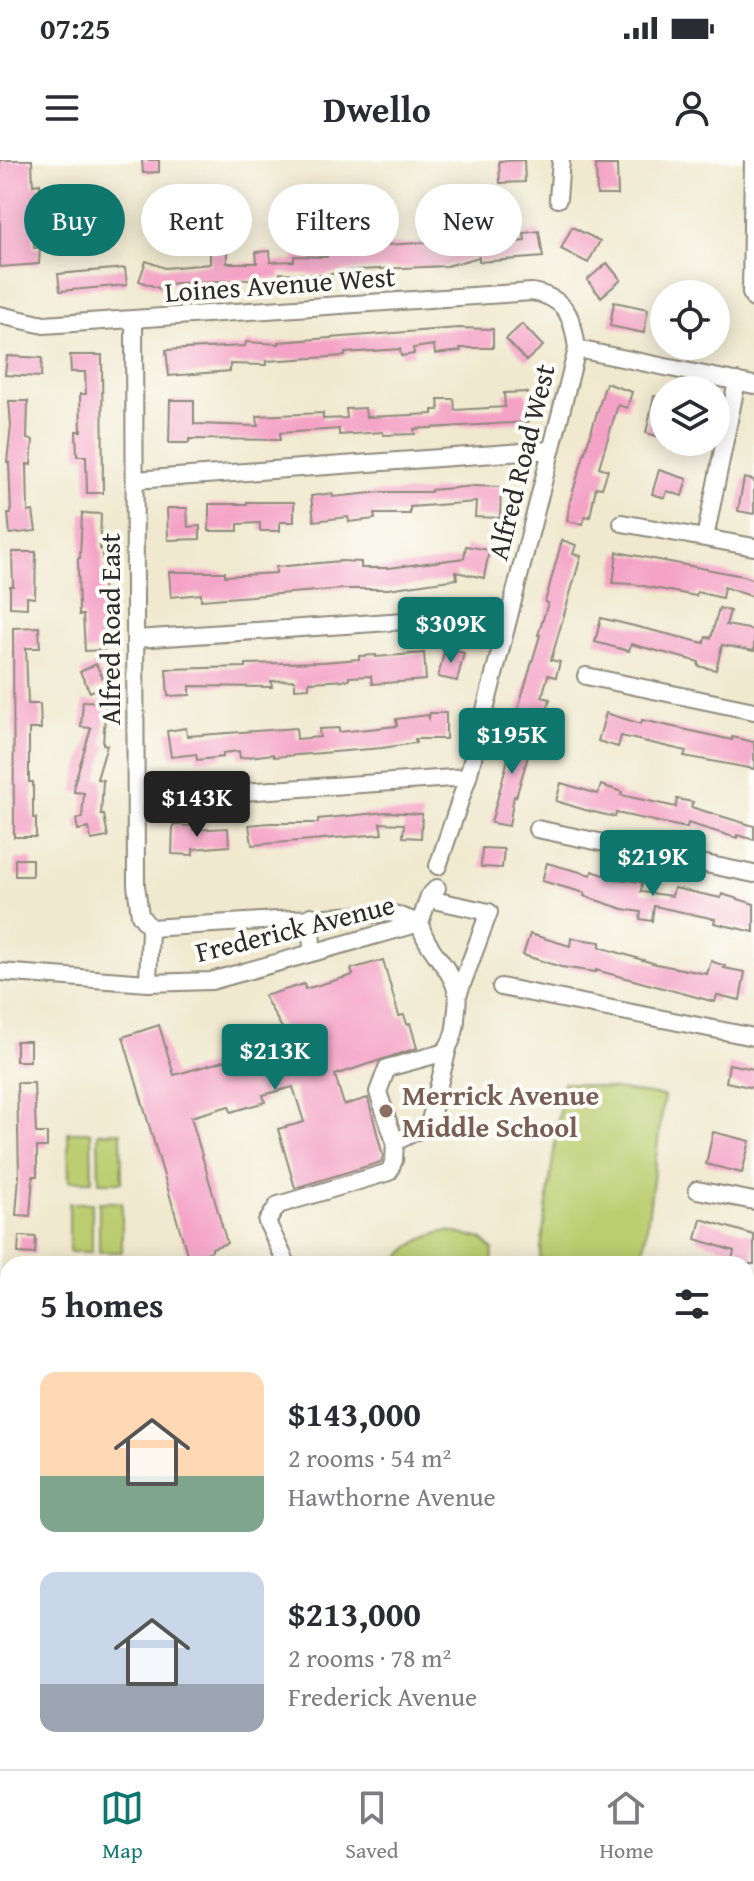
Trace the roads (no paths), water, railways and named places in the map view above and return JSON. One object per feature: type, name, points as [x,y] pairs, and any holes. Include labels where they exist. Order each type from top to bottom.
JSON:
[{"type":"street","points":[[558,199],[561,160]]},
{"type":"street","points":[[753,160],[751,293],[754,299]]},
{"type":"street","name":"Loines Avenue West","points":[[0,315],[44,325],[532,292],[556,300],[571,317],[577,349]]},
{"type":"street","name":"Alfred Road East","points":[[134,320],[136,885],[140,915],[150,928],[148,983]]},
{"type":"street","points":[[577,349],[754,385]]},
{"type":"street","name":"Alfred Road West","points":[[438,866],[468,777],[577,349]]},
{"type":"street","points":[[705,538],[737,381]]},
{"type":"street","points":[[135,480],[551,450]]},
{"type":"street","points":[[622,523],[754,547]]},
{"type":"street","points":[[136,639],[509,614]]},
{"type":"street","points":[[586,676],[754,711]]},
{"type":"street","points":[[137,799],[468,777]]},
{"type":"street","points":[[537,829],[754,874]]},
{"type":"street","name":"Frederick Avenue","points":[[0,972],[148,983],[211,981],[420,923],[433,892],[438,901],[489,912],[458,995]]},
{"type":"street","points":[[150,928],[391,913],[420,923],[423,939],[445,965],[458,995],[455,1030],[429,1125],[395,1142]]},
{"type":"street","points":[[311,916],[312,953]]},
{"type":"street","points":[[501,987],[754,1037]]},
{"type":"street","points":[[283,1256],[267,1222],[278,1205],[389,1172],[394,1160],[395,1142],[378,1092],[387,1068],[442,1053],[448,1048]]},
{"type":"street","points":[[697,1190],[754,1201]]},
{"type":"place","name":"Merrick Avenue Middle School","points":[[386,1111]]}]
